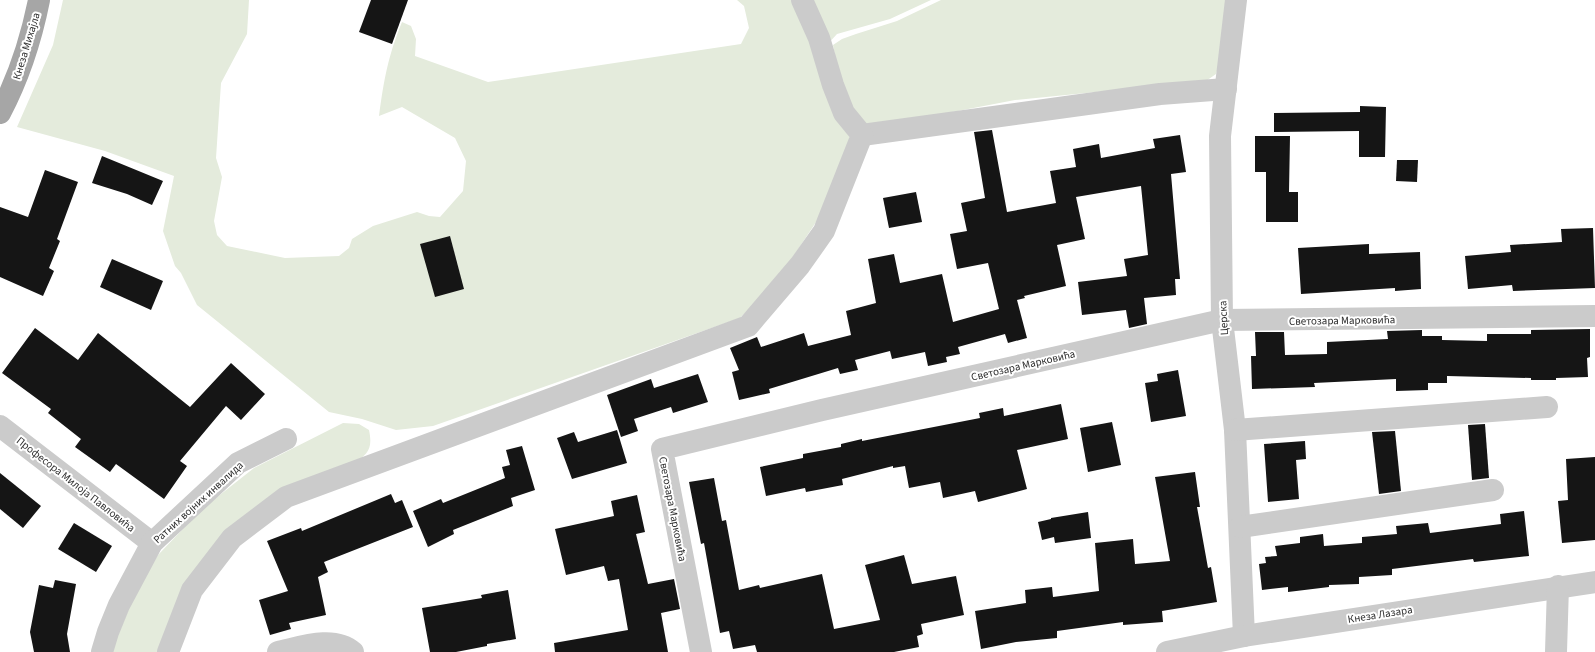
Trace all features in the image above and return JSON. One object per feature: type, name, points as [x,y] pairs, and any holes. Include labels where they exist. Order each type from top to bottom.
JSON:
[{"type":"main road","name":"Кнеза Михајла","points":[[0,113],[14,84],[25,54],[39,0]]},
{"type":"street","points":[[802,0],[819,38],[833,85],[844,113],[862,135]]},
{"type":"street","name":"Церска","points":[[1236,0],[1220,136],[1222,320],[1235,430],[1244,636]]},
{"type":"street","points":[[862,135],[1160,94],[1226,88]]},
{"type":"street","points":[[168,652],[192,590],[232,538],[286,497],[748,326],[800,264],[824,232],[862,135]]},
{"type":"street","name":"Светозара Марковића","points":[[701,652],[662,449],[822,410],[1222,320],[1595,316]]},
{"type":"street","points":[[1235,430],[1547,407]]},
{"type":"street","name":"Професора Милоја Павловића","points":[[0,426],[152,543]]},
{"type":"street","name":"Ратних војних инвалида","points":[[102,652],[119,605],[152,543],[238,463],[286,439]]},
{"type":"street","points":[[1240,526],[1493,490]]},
{"type":"street","name":"Кнеза Лазара","points":[[1167,652],[1244,636],[1558,586],[1595,582]]},
{"type":"street","points":[[1556,652],[1558,586]]},
{"type":"street","points":[[278,652],[322,643],[348,647],[353,652]]},
{"type":"green space","points":[[63,0],[249,0],[247,34],[221,83],[216,158],[222,177],[214,221],[217,235],[227,246],[285,258],[339,256],[349,248],[352,239],[373,226],[417,212],[429,216],[440,217],[463,191],[466,161],[455,138],[402,107],[379,116],[387,68],[402,22],[411,26],[416,39],[415,56],[488,82],[741,44],[749,28],[744,6],[737,0],[931,0],[890,19],[837,34],[815,58],[852,143],[820,216],[779,278],[740,318],[433,426],[396,430],[362,419],[329,412],[197,305],[181,273],[175,266],[163,231],[174,176],[105,151],[17,127],[53,45]]},
{"type":"green space","points":[[941,0],[1228,0],[1226,41],[1216,74],[1206,81],[1015,100],[885,125],[864,126],[843,96],[833,45],[842,39],[897,21]]},
{"type":"green space","points":[[343,423],[359,424],[369,430],[370,446],[366,454],[353,464],[234,524],[161,652],[111,652],[137,589],[158,555],[202,509],[254,468]]},
{"type":"building","points":[[371,0],[408,0],[392,44],[359,32]]},
{"type":"building","points":[[1360,106],[1386,107],[1385,157],[1359,157],[1359,131],[1274,132],[1274,113],[1360,112]]},
{"type":"building","points":[[992,130],[1007,212],[1056,203],[1050,171],[1076,167],[1073,149],[1099,144],[1101,158],[1155,148],[1153,139],[1180,135],[1186,172],[1171,174],[1180,279],[1175,279],[1176,295],[1144,298],[1147,324],[1129,328],[1126,310],[1082,315],[1078,282],[1127,276],[1124,259],[1148,255],[1141,186],[1076,197],[1085,239],[1057,245],[1066,286],[1024,296],[1025,298],[1017,300],[1027,338],[1008,343],[1005,334],[958,347],[960,354],[946,357],[947,362],[928,366],[925,352],[892,359],[890,351],[855,360],[858,370],[840,374],[838,368],[769,389],[770,393],[739,400],[732,372],[739,370],[730,348],[757,337],[761,347],[804,333],[808,346],[851,335],[846,311],[876,303],[868,259],[894,254],[900,283],[942,274],[953,322],[999,309],[988,263],[957,269],[950,234],[967,231],[961,203],[985,198],[974,132]]},
{"type":"building","points":[[1255,136],[1290,136],[1289,192],[1298,192],[1298,222],[1266,222],[1266,172],[1255,172]]},
{"type":"building","points":[[102,156],[163,181],[152,205],[127,194],[92,183]]},
{"type":"building","points":[[1397,160],[1418,160],[1417,182],[1396,181]]},
{"type":"building","points":[[45,170],[78,182],[57,239],[60,241],[49,268],[54,271],[43,296],[0,277],[0,207],[28,217]]},
{"type":"building","points":[[916,192],[922,222],[889,228],[883,198]]},
{"type":"building","points":[[1593,228],[1595,288],[1513,291],[1512,285],[1468,289],[1465,256],[1511,252],[1510,245],[1562,242],[1561,229]]},
{"type":"building","points":[[450,236],[464,289],[435,297],[420,244]]},
{"type":"building","points":[[1369,244],[1369,254],[1420,252],[1421,289],[1395,291],[1395,288],[1301,294],[1298,248]]},
{"type":"building","points":[[112,259],[163,281],[151,310],[100,287]]},
{"type":"building","points":[[35,328],[78,360],[98,333],[190,407],[231,363],[265,394],[241,420],[226,406],[180,461],[187,466],[164,499],[116,464],[110,472],[75,447],[81,439],[48,413],[51,409],[2,373]]},
{"type":"building","points":[[1590,329],[1590,357],[1587,358],[1588,377],[1556,378],[1556,380],[1531,380],[1531,378],[1447,376],[1447,383],[1428,383],[1428,390],[1396,391],[1396,379],[1314,383],[1315,387],[1252,389],[1251,356],[1256,356],[1255,332],[1284,332],[1285,355],[1327,354],[1327,342],[1388,339],[1387,331],[1422,330],[1422,336],[1442,336],[1442,340],[1487,341],[1487,334],[1531,334],[1531,330]]},
{"type":"building","points":[[1178,370],[1186,416],[1151,422],[1145,383],[1158,381],[1157,374]]},
{"type":"building","points":[[698,374],[708,402],[673,413],[671,407],[634,419],[638,431],[621,437],[607,395],[651,379],[654,388]]},
{"type":"building","points":[[1061,404],[1068,439],[1017,450],[1027,489],[978,502],[975,491],[943,498],[940,482],[909,488],[905,466],[893,468],[893,466],[842,479],[843,485],[806,492],[805,488],[766,496],[760,467],[803,458],[803,454],[841,447],[841,444],[862,439],[862,441],[980,418],[979,413],[1003,408],[1004,416]]},
{"type":"building","points":[[1112,422],[1121,465],[1088,472],[1080,428]]},
{"type":"building","points":[[1485,424],[1489,478],[1472,480],[1468,425]]},
{"type":"building","points":[[617,430],[627,463],[572,479],[557,438],[574,432],[578,442]]},
{"type":"building","points":[[1395,431],[1401,491],[1379,494],[1372,432]]},
{"type":"building","points":[[1305,441],[1306,459],[1296,460],[1299,499],[1268,502],[1264,444]]},
{"type":"building","points":[[522,446],[535,490],[511,498],[513,506],[453,530],[454,534],[428,547],[413,511],[441,499],[443,503],[505,478],[502,467],[510,465],[506,450]]},
{"type":"building","points":[[1595,457],[1595,540],[1562,543],[1558,501],[1568,500],[1566,459]]},
{"type":"building","points":[[1195,472],[1200,507],[1197,507],[1208,568],[1211,567],[1217,602],[1162,611],[1163,622],[1123,625],[1123,622],[1057,631],[1057,638],[1016,642],[981,649],[975,611],[1026,603],[1025,590],[1052,587],[1053,597],[1099,591],[1095,543],[1133,539],[1135,564],[1170,561],[1155,477]]},
{"type":"building","points":[[0,473],[41,506],[23,528],[0,509]]},
{"type":"building","points":[[714,478],[722,521],[726,520],[739,590],[759,585],[760,588],[822,574],[834,629],[880,620],[865,565],[904,555],[912,584],[956,576],[964,615],[921,624],[923,634],[917,636],[919,647],[894,652],[757,652],[755,645],[733,649],[729,631],[720,633],[704,543],[701,544],[689,482]]},
{"type":"building","points":[[391,494],[395,503],[402,500],[413,527],[324,562],[328,572],[318,577],[326,615],[289,623],[291,629],[270,635],[259,600],[288,591],[267,541],[301,528],[302,531]]},
{"type":"building","points":[[637,495],[645,532],[636,534],[648,584],[674,579],[680,609],[661,613],[668,652],[555,652],[554,643],[628,630],[619,579],[608,581],[604,566],[566,575],[555,529],[614,516],[611,501]]},
{"type":"building","points":[[1524,511],[1529,556],[1474,562],[1473,559],[1392,569],[1392,575],[1359,577],[1359,584],[1329,585],[1329,587],[1288,592],[1288,587],[1262,590],[1259,564],[1266,563],[1265,557],[1277,556],[1275,546],[1300,543],[1300,537],[1323,534],[1324,546],[1362,543],[1362,537],[1397,534],[1396,526],[1428,523],[1430,533],[1501,524],[1500,514]]},
{"type":"building","points":[[1088,512],[1091,538],[1055,543],[1054,537],[1042,540],[1038,522],[1051,518]]},
{"type":"building","points":[[74,523],[112,546],[96,572],[58,549]]},
{"type":"building","points":[[55,580],[76,584],[67,634],[70,652],[34,652],[30,632],[39,585],[53,588]]},
{"type":"building","points":[[508,590],[516,639],[487,644],[487,646],[456,652],[430,652],[422,608],[482,598],[481,595]]}]
